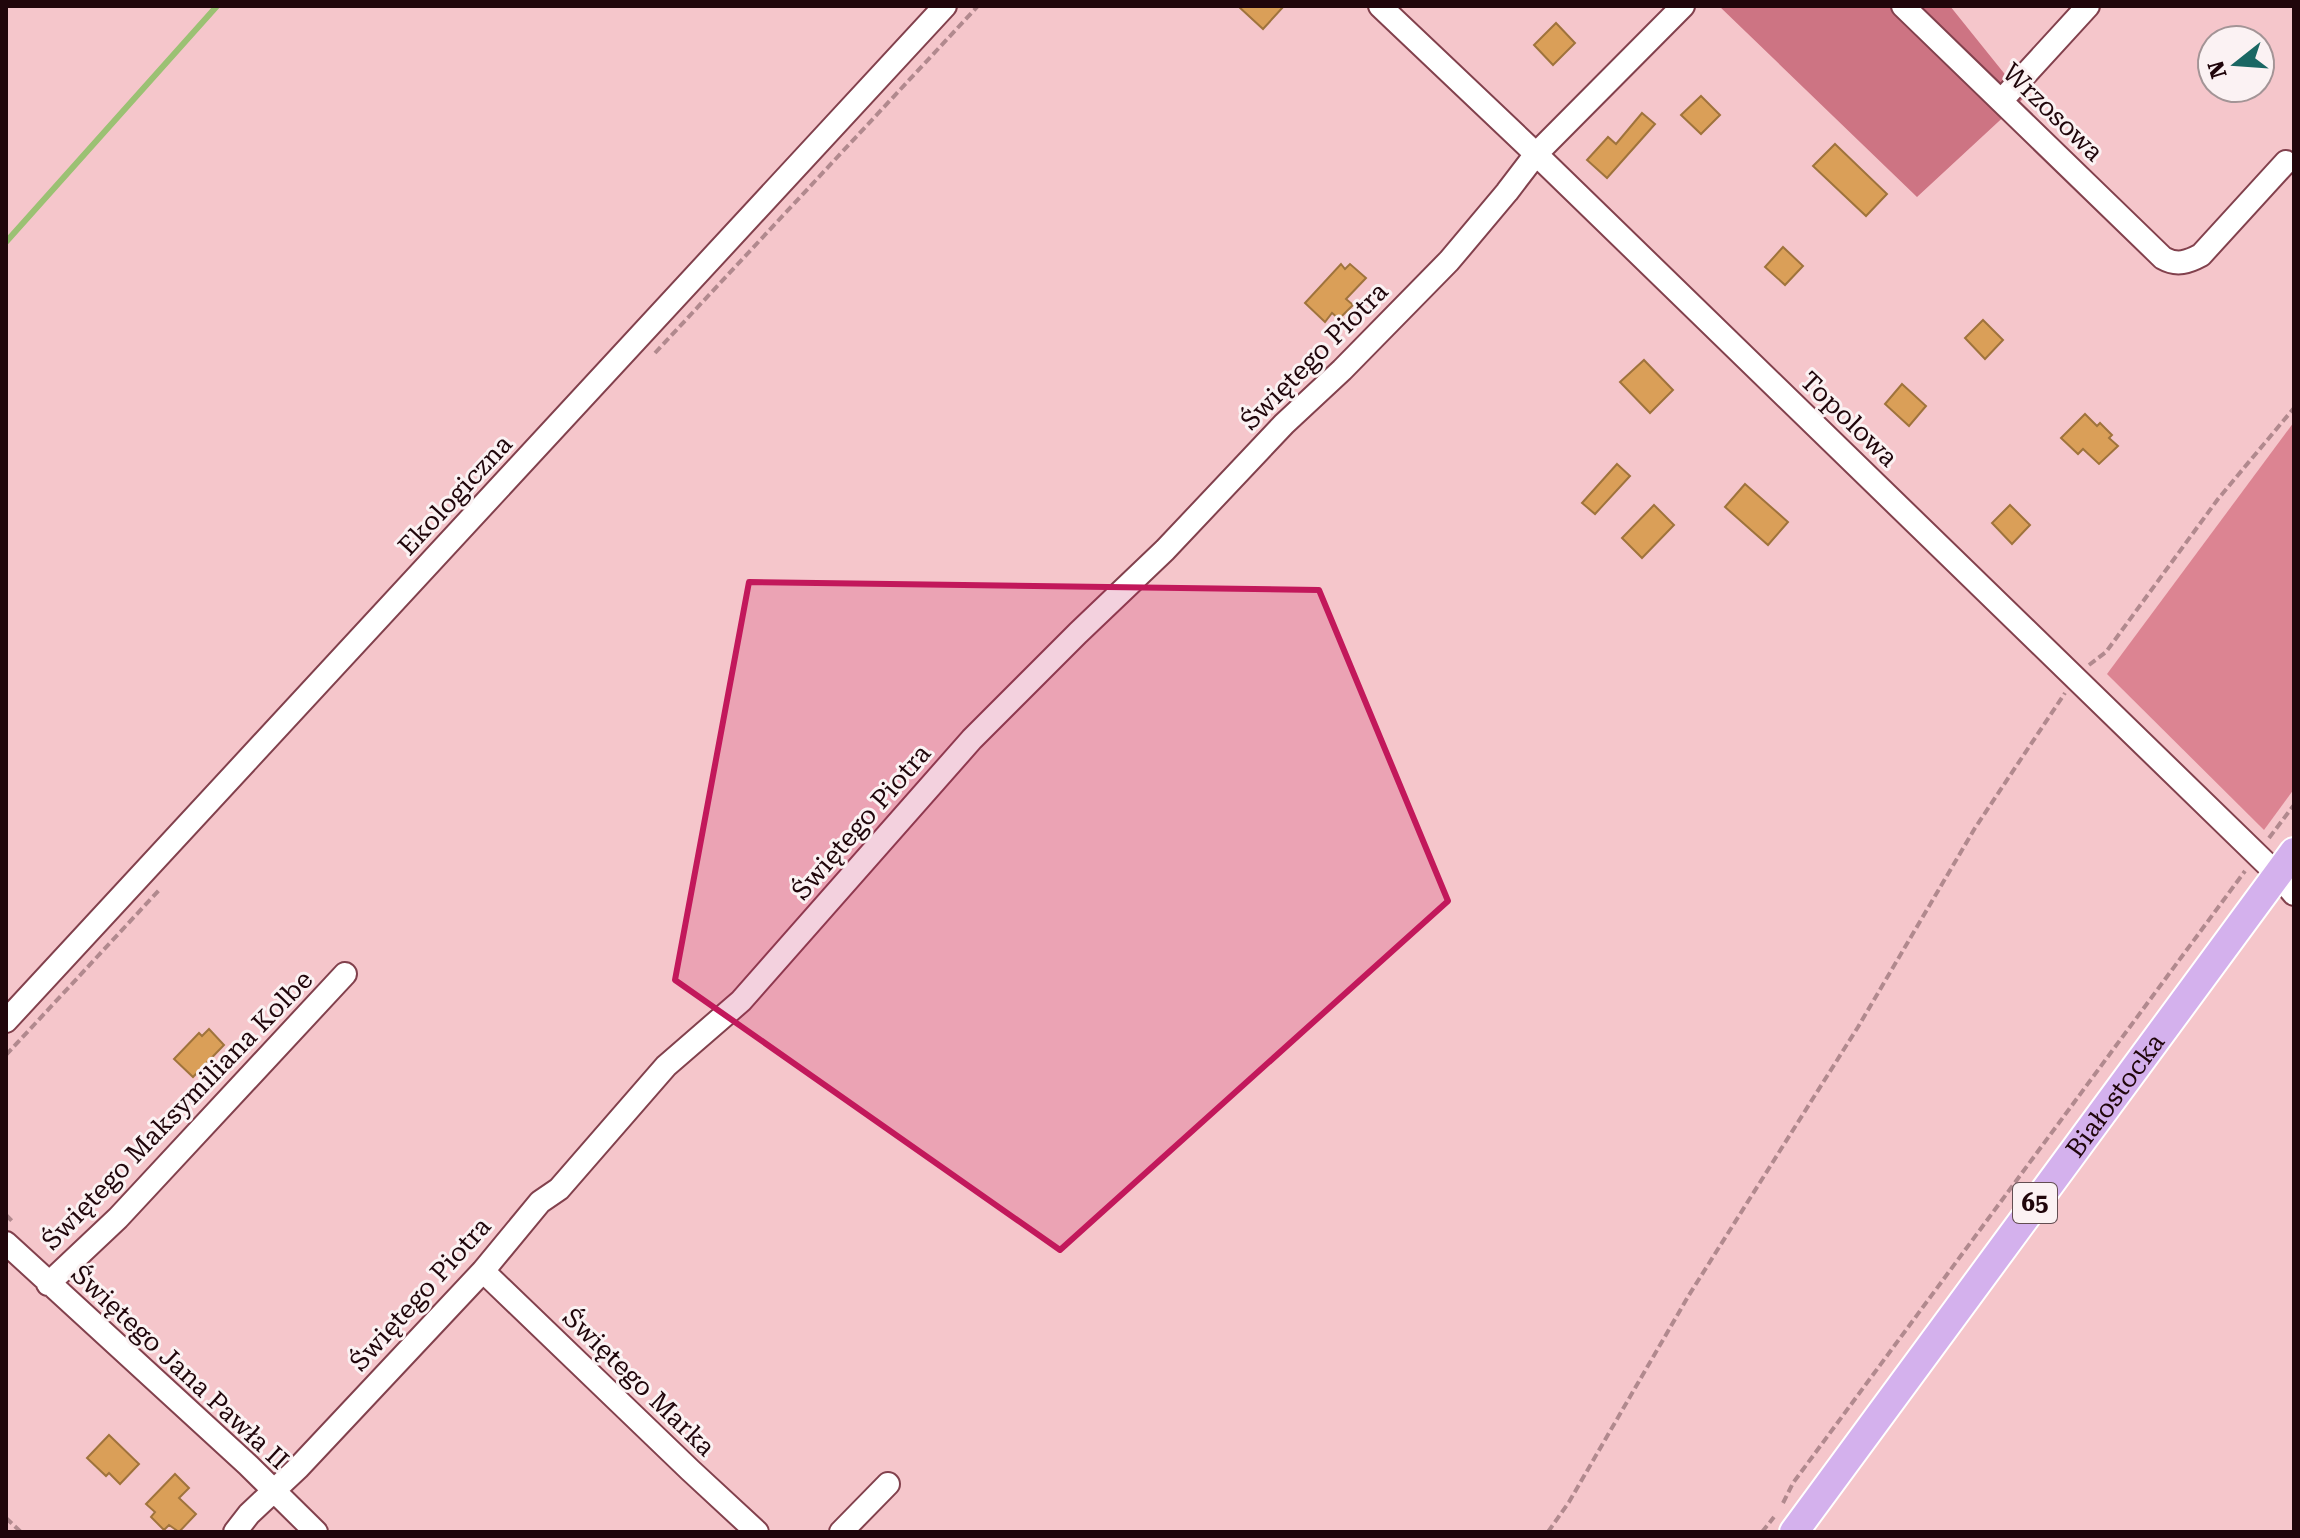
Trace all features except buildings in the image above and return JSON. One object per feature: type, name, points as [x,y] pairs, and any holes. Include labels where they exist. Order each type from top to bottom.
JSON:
[{"type":"main road","name":"Białostocka","points":[[1794,1532],[2281,869]]},
{"type":"street","name":"Ekologiczna","points":[[6,1021],[945,6]]},
{"type":"street","name":"Topolowa","points":[[1380,6],[2075,678],[2281,869]]},
{"type":"street","name":"Świętego Piotra","points":[[235,1532],[483,1271],[540,1202],[559,1189],[666,1066],[741,1001],[972,739],[1165,550],[1284,424],[1449,261],[1536,154],[1683,6]]},
{"type":"street","name":"Wrzosowa","points":[[1903,6],[2171,263],[2201,255],[2286,162]]},
{"type":"street","points":[[2001,101],[2088,6]]},
{"type":"street","name":"Świętego Maksymiliana Kolbe","points":[[48,1284],[118,1218],[345,974]]},
{"type":"street","name":"Świętego Jana Pawła II","points":[[6,1243],[237,1454],[316,1532]]},
{"type":"street","name":"Świętego Marka","points":[[483,1271],[757,1532]]},
{"type":"street","points":[[841,1532],[888,1484]]},
{"type":"path","points":[[645,363],[978,6]]},
{"type":"path","points":[[1548,1532],[1569,1502],[1745,1203],[1858,1027],[1975,828],[2075,678],[2106,652],[2218,499],[2294,408]]},
{"type":"path","points":[[1762,1532],[1793,1483],[2281,869],[2294,805]]},
{"type":"path","points":[[6,1055],[169,879]]},
{"type":"path","points":[[6,1518],[21,1532]]},
{"type":"highlighted area","points":[[749,582],[1319,590],[1448,901],[1060,1250],[675,980]]},
{"type":"shaded area","points":[[1719,6],[1880,6],[1906,11],[1950,6],[2024,98],[1917,197]]},
{"type":"shaded area","points":[[2294,422],[2294,789],[2264,830],[2107,674]]},
{"type":"waterway","points":[[6,242],[217,6]]}]
